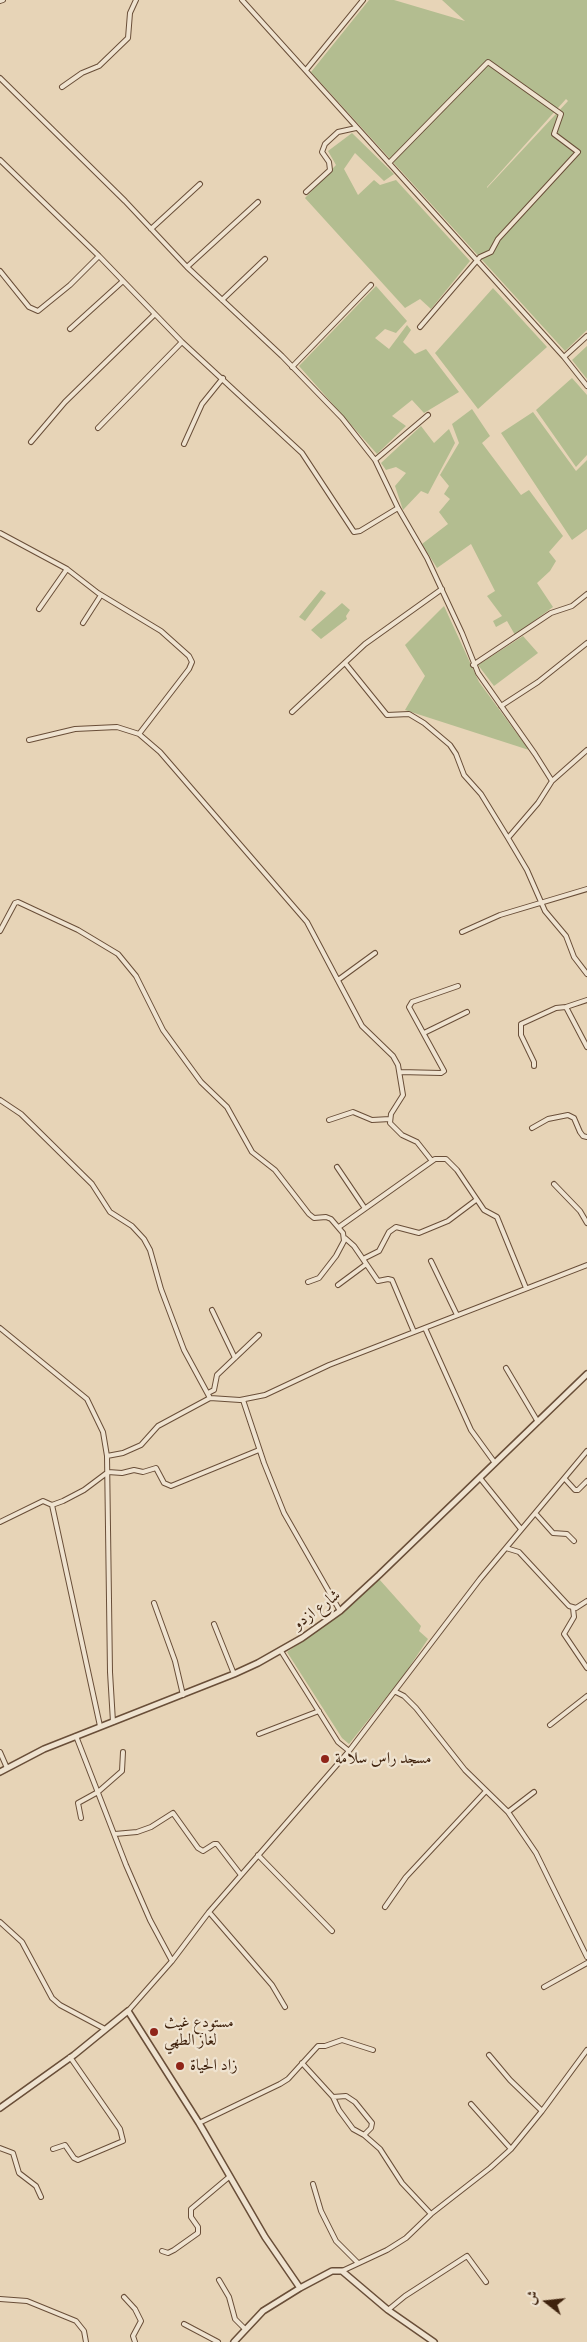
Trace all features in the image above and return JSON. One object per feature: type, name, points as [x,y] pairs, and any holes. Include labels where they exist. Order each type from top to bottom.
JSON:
[{"type":"street","points":[[62,87],[82,73],[101,65],[128,38],[130,13],[136,0]]},
{"type":"street","points":[[242,0],[564,357],[587,386]]},
{"type":"street","points":[[306,70],[363,0]]},
{"type":"street","points":[[389,163],[488,62],[561,114],[554,134],[578,152],[498,239],[491,252],[477,260],[420,326]]},
{"type":"street","points":[[0,78],[152,228],[187,267],[292,367],[342,418],[375,460],[398,508],[414,533],[442,589],[462,633],[473,664],[552,782]]},
{"type":"street","points":[[306,192],[330,170],[329,162],[322,152],[325,144],[338,132],[356,128]]},
{"type":"street","points":[[0,160],[99,256],[182,342],[302,453],[354,532],[360,531],[398,508]]},
{"type":"street","points":[[152,228],[200,184]]},
{"type":"street","points":[[187,267],[258,202]]},
{"type":"street","points":[[0,271],[29,307],[38,311],[70,285],[99,256]]},
{"type":"street","points":[[222,300],[265,259]]},
{"type":"street","points":[[70,329],[123,281]]},
{"type":"street","points":[[292,367],[371,285]]},
{"type":"street","points":[[31,442],[65,402],[155,314]]},
{"type":"street","points":[[564,357],[587,336]]},
{"type":"street","points":[[98,428],[182,342]]},
{"type":"street","points":[[184,444],[202,404],[223,378]]},
{"type":"street","points":[[375,460],[428,415]]},
{"type":"street","points":[[0,533],[4,537],[67,569],[101,595],[161,631],[190,656],[192,662],[139,734]]},
{"type":"street","points":[[0,541],[4,537]]},
{"type":"street","points":[[39,609],[67,569]]},
{"type":"street","points":[[292,712],[365,644],[442,589]]},
{"type":"street","points":[[473,664],[551,614],[572,606],[587,594]]},
{"type":"street","points":[[83,623],[101,595]]},
{"type":"street","points":[[500,706],[538,682],[587,643]]},
{"type":"street","points":[[345,664],[387,715],[409,714],[450,745],[456,754],[464,775],[481,794],[527,870],[541,904],[566,936],[574,957],[587,974]]},
{"type":"street","points":[[29,740],[58,731],[117,727],[139,734],[160,752],[307,922],[362,1026],[393,1056],[400,1072],[404,1096],[390,1119]]},
{"type":"street","points":[[508,838],[538,803],[552,782],[587,750]]},
{"type":"street","points":[[462,932],[500,915],[587,889]]},
{"type":"street","points":[[0,931],[15,903],[18,902],[78,930],[118,954],[136,976],[163,1030],[201,1082],[226,1107],[252,1152],[275,1170],[309,1214],[314,1218],[326,1217],[339,1227],[345,1238],[349,1240],[378,1281],[392,1280],[414,1332]]},
{"type":"street","points":[[338,980],[375,953]]},
{"type":"street","points":[[400,1072],[441,1073],[444,1071],[409,1007],[410,1003],[458,986]]},
{"type":"street","points":[[534,1066],[534,1062],[521,1035],[521,1024],[556,1008],[566,1008],[587,1000]]},
{"type":"street","points":[[566,1008],[587,1047]]},
{"type":"street","points":[[424,1033],[467,1012]]},
{"type":"street","points":[[0,1100],[21,1114],[92,1184],[110,1212],[132,1226],[144,1239],[150,1250],[161,1288],[184,1350],[209,1396]]},
{"type":"street","points":[[329,1120],[352,1112],[372,1120],[390,1119]]},
{"type":"street","points":[[532,1128],[548,1119],[568,1116],[574,1118],[580,1132],[587,1136]]},
{"type":"street","points":[[390,1119],[393,1126],[402,1134],[417,1142],[432,1161]]},
{"type":"street","points":[[339,1227],[364,1207],[432,1161],[440,1158],[449,1162],[457,1170],[484,1210],[498,1217],[526,1288]]},
{"type":"street","points":[[337,1167],[364,1207]]},
{"type":"street","points":[[554,1184],[568,1201],[580,1211],[587,1223]]},
{"type":"street","points":[[362,1259],[379,1251],[388,1232],[396,1227],[419,1232],[448,1221],[476,1200]]},
{"type":"street","points":[[308,1282],[319,1278],[345,1238]]},
{"type":"street","points":[[430,1261],[456,1315]]},
{"type":"street","points":[[338,1284],[365,1265]]},
{"type":"street","points":[[209,1396],[243,1400],[264,1395],[329,1365],[587,1265]]},
{"type":"street","points":[[212,1310],[235,1358]]},
{"type":"street","points":[[0,1328],[87,1399],[103,1432],[108,1472],[110,1672],[113,1722]]},
{"type":"street","points":[[425,1328],[471,1430],[494,1463]]},
{"type":"street","points":[[107,1456],[123,1453],[141,1445],[158,1426],[209,1396],[214,1390],[216,1375],[259,1335]]},
{"type":"street","points":[[506,1368],[538,1422]]},
{"type":"street","name":"شارع ازدو","points":[[0,1772],[44,1749],[234,1674],[281,1651],[340,1610],[587,1374]]},
{"type":"street","points":[[243,1400],[259,1450],[284,1513],[340,1610]]},
{"type":"street","points":[[0,1522],[43,1501],[52,1505],[63,1501],[84,1490],[108,1472],[122,1473],[134,1470],[143,1472],[156,1468],[164,1483],[171,1486],[259,1450]]},
{"type":"street","points":[[0,2108],[70,2058],[128,2011],[172,1961],[258,1855],[349,1751],[521,1529],[536,1514],[587,1451]]},
{"type":"street","points":[[480,1478],[521,1529]]},
{"type":"street","points":[[565,1479],[575,1490],[578,1490],[587,1482]]},
{"type":"street","points":[[52,1505],[100,1726]]},
{"type":"street","points":[[536,1514],[553,1533],[567,1534],[574,1541]]},
{"type":"street","points":[[506,1548],[519,1552],[560,1598],[573,1608],[580,1607],[587,1601]]},
{"type":"street","points":[[154,1603],[175,1661],[183,1695]]},
{"type":"street","points":[[573,1608],[574,1617],[564,1634],[587,1668]]},
{"type":"street","points":[[214,1624],[234,1674]]},
{"type":"street","points":[[281,1651],[338,1742],[349,1751]]},
{"type":"street","points":[[396,1692],[404,1696],[416,1708],[486,1792],[508,1812],[536,1853],[587,1958]]},
{"type":"street","points":[[550,1725],[587,1696]]},
{"type":"street","points":[[259,1734],[319,1711]]},
{"type":"street","points":[[76,1736],[150,1920],[172,1961]]},
{"type":"street","points":[[0,1752],[7,1768]]},
{"type":"street","points":[[81,1818],[78,1803],[98,1792],[122,1771],[123,1752]]},
{"type":"street","points":[[385,1907],[406,1877],[486,1792]]},
{"type":"street","points":[[508,1812],[534,1792]]},
{"type":"street","points":[[115,1834],[144,1830],[174,1813],[198,1848],[203,1851],[214,1844],[218,1844],[241,1875]]},
{"type":"street","points":[[258,1855],[332,1932]]},
{"type":"street","points":[[210,1912],[272,1985],[285,2007]]},
{"type":"street","points":[[0,1922],[22,1942],[52,1998],[66,2008],[105,2029]]},
{"type":"street","points":[[544,1986],[587,1963]]},
{"type":"street","points":[[128,2011],[199,2123],[265,2237],[300,2288]]},
{"type":"street","points":[[199,2123],[288,2079],[318,2046],[325,2046],[338,2040],[373,2050]]},
{"type":"street","points":[[234,2342],[263,2311],[300,2288],[332,2271],[342,2271],[387,2250],[406,2238],[431,2214],[490,2168],[511,2149],[587,2050]]},
{"type":"street","points":[[489,2055],[510,2080],[542,2111]]},
{"type":"street","points":[[53,2149],[65,2145],[74,2158],[78,2160],[123,2141],[120,2129],[70,2058]]},
{"type":"street","points":[[302,2062],[334,2097],[347,2122],[358,2133],[364,2135],[380,2149],[402,2183],[431,2214]]},
{"type":"street","points":[[334,2097],[346,2096],[355,2102],[372,2123],[371,2128],[364,2135]]},
{"type":"street","points":[[471,2104],[511,2149]]},
{"type":"street","points":[[0,2148],[13,2153],[19,2173],[36,2186],[41,2197]]},
{"type":"street","points":[[162,2251],[168,2253],[174,2250],[198,2233],[198,2227],[191,2217],[191,2209],[229,2177]]},
{"type":"street","points":[[313,2184],[321,2211],[336,2241],[358,2263]]},
{"type":"street","points":[[388,2310],[405,2296],[467,2256],[486,2282]]},
{"type":"street","points":[[342,2271],[388,2310],[434,2342]]},
{"type":"street","points":[[219,2280],[229,2297],[236,2319],[245,2329]]},
{"type":"street","points":[[124,2297],[135,2309],[142,2321],[133,2336],[135,2342]]},
{"type":"street","points":[[0,2299],[26,2301],[76,2321],[84,2331],[86,2342]]},
{"type":"street","points":[[184,2324],[218,2342]]},
{"type":"green space","points":[[369,0],[394,0],[465,21],[442,0],[587,0],[587,330],[565,351],[311,72]],"holes":[[[566,99],[568,101],[487,188]]]},
{"type":"green space","points":[[352,133],[394,174],[384,181],[355,153],[344,169],[358,195],[374,180],[380,185],[396,180],[470,261],[431,309],[420,299],[405,308],[305,198],[336,165],[328,151]]},
{"type":"green space","points":[[376,286],[407,321],[396,333],[385,329],[375,338],[389,349],[407,325],[411,330],[403,342],[415,354],[426,349],[459,392],[424,413],[412,400],[392,416],[406,426],[377,454],[299,366]]},
{"type":"green space","points":[[493,288],[547,347],[478,409],[435,353]]},
{"type":"green space","points":[[587,346],[587,379],[572,360]]},
{"type":"green space","points":[[572,378],[587,395],[587,455],[576,467],[536,410]]},
{"type":"green space","points":[[472,409],[490,436],[482,443],[521,495],[529,490],[563,536],[549,552],[556,561],[550,571],[537,583],[553,607],[515,635],[507,621],[496,627],[493,621],[502,616],[487,596],[495,591],[471,544],[437,568],[422,544],[448,524],[439,512],[450,499],[444,494],[449,486],[440,475],[459,443],[452,424]]},
{"type":"green space","points":[[533,412],[576,471],[587,460],[587,529],[572,540],[501,433]]},
{"type":"green space","points":[[421,426],[434,443],[449,429],[455,443],[428,494],[421,491],[403,510],[395,486],[406,473],[396,467],[386,470],[381,463]]},
{"type":"green space","points":[[321,590],[326,593],[305,621],[299,617]]},
{"type":"green space","points":[[342,603],[350,610],[346,616],[347,619],[321,639],[311,630]]},
{"type":"green space","points":[[444,606],[479,682],[529,750],[405,710],[425,676],[405,645]]},
{"type":"green space","points":[[523,636],[538,653],[494,686],[478,665]]},
{"type":"green space","points":[[379,1579],[421,1626],[419,1631],[428,1639],[404,1675],[349,1744],[342,1738],[287,1652],[343,1613]]},
{"type":"place","name":"مسجد راس سلامة","points":[[325,1759]]},
{"type":"place","name":"مستودع غيث لغاز الطهي","points":[[154,2032]]},
{"type":"place","name":"زاد الحياة","points":[[180,2066]]}]
